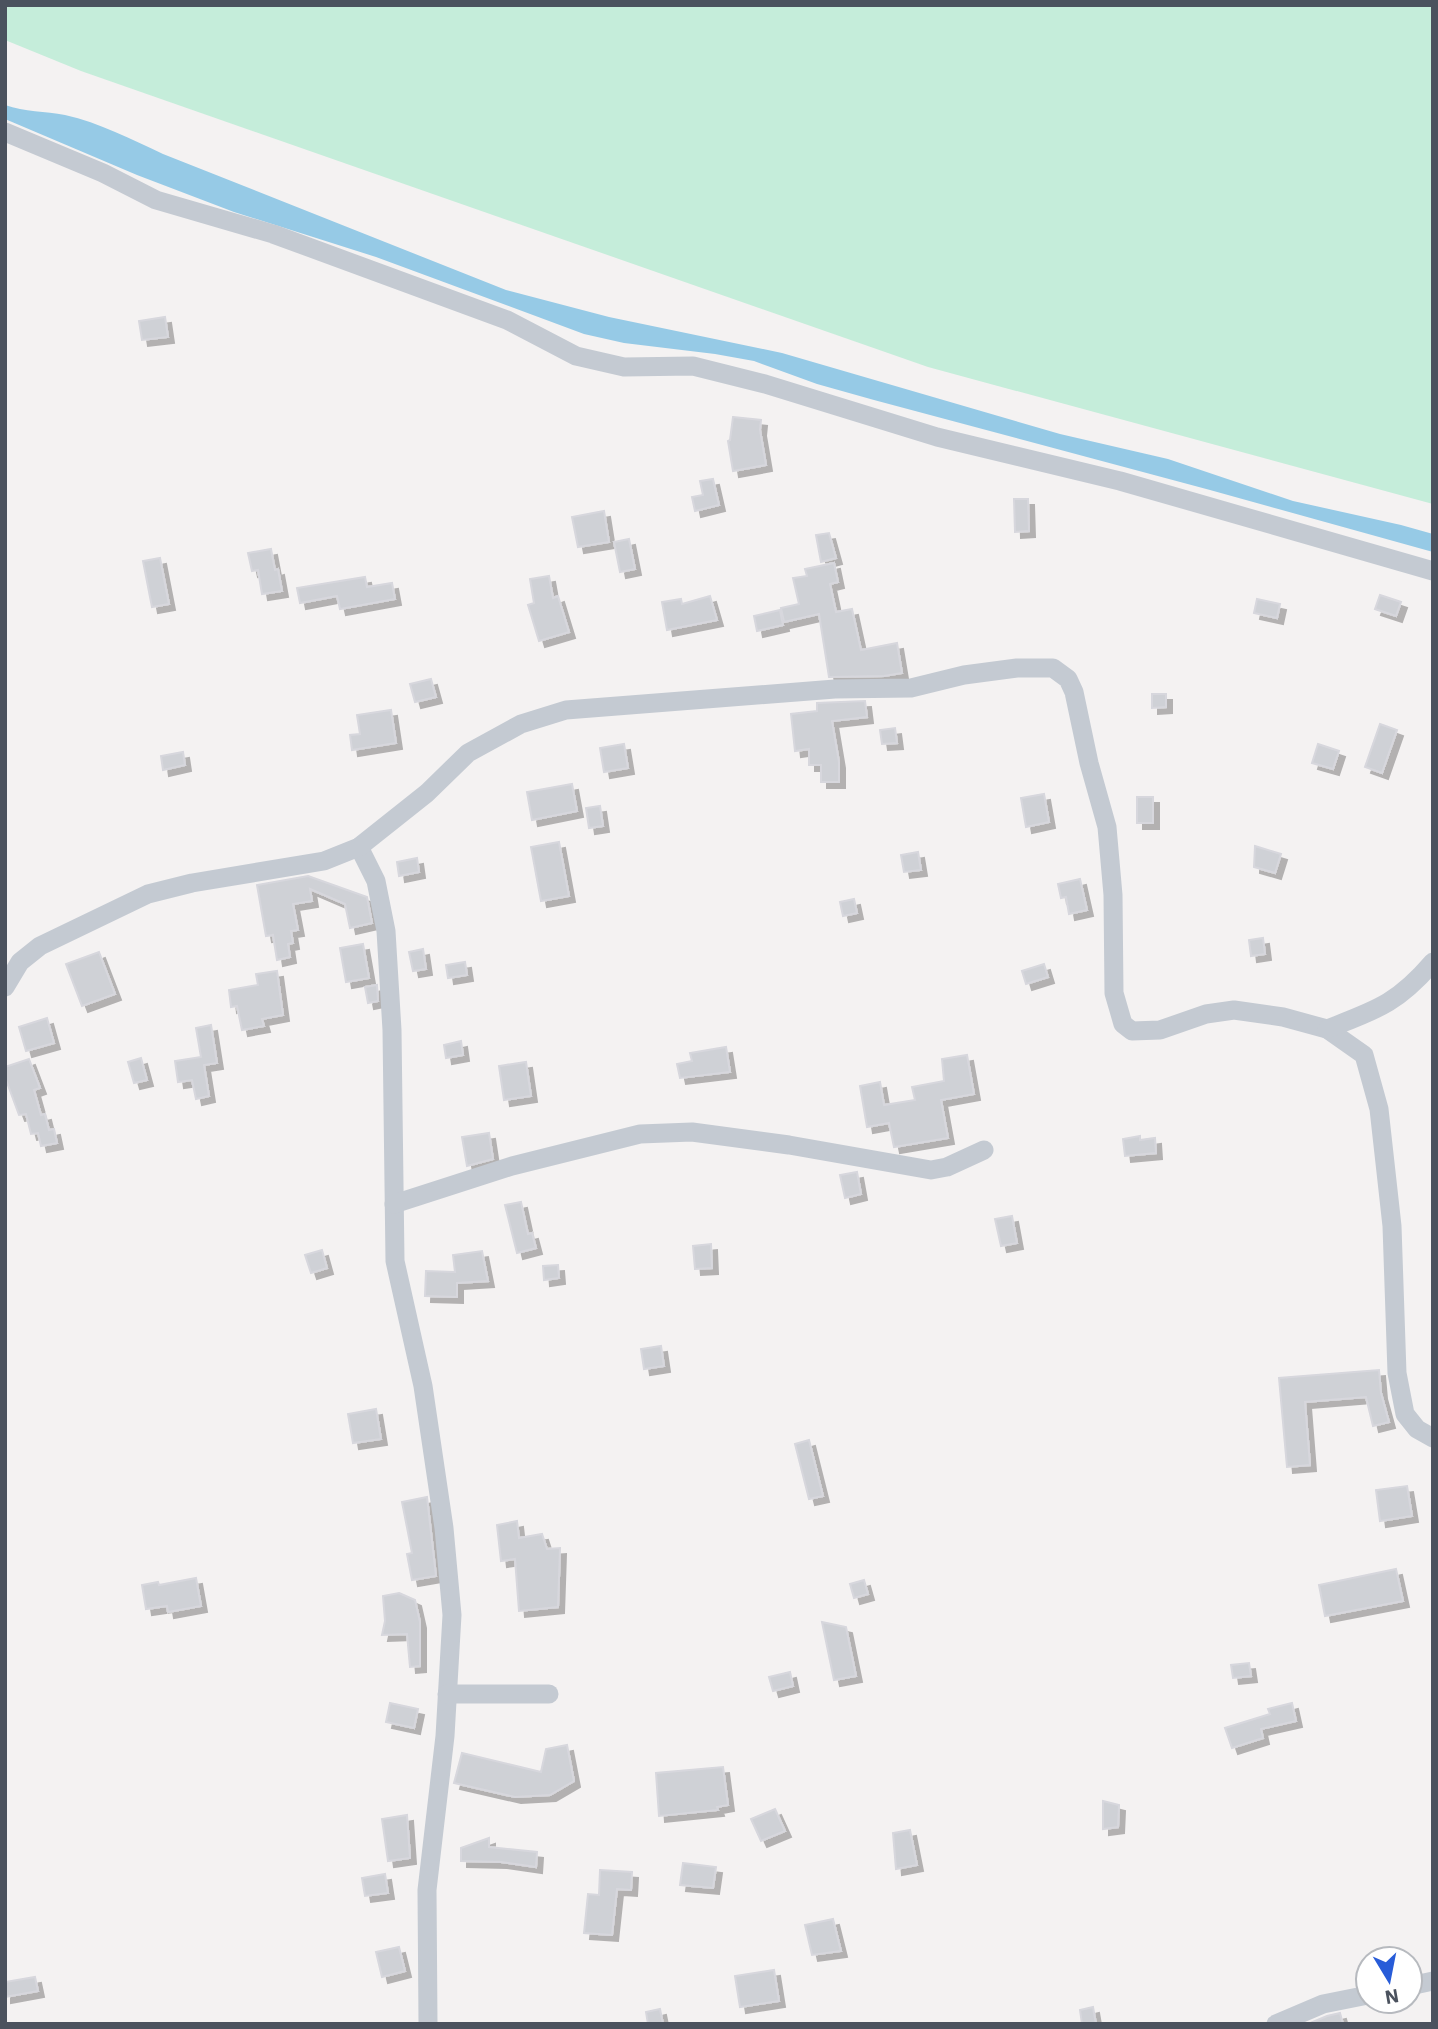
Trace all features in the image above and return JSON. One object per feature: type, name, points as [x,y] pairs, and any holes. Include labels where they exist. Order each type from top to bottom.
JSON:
[{"type":"street","points":[[5,132],[103,173],[156,200],[273,234],[507,320],[576,356],[624,367],[693,366],[765,384],[937,437],[1120,481],[1433,571]]},
{"type":"street","points":[[5,987],[20,962],[40,946],[148,894],[192,883],[324,861],[359,847],[427,793],[468,753],[521,724],[566,710],[835,689],[911,688],[964,675],[1017,668],[1053,668],[1068,679],[1074,692],[1107,827],[1113,895],[1114,993],[1123,1024],[1132,1031],[1160,1030],[1206,1014],[1234,1010],[1283,1017],[1327,1029],[1364,1055],[1379,1109],[1392,1226],[1397,1373],[1405,1414],[1417,1429],[1433,1438]]},
{"type":"street","points":[[359,847],[376,881],[386,931],[392,1030],[395,1261],[423,1386],[444,1528],[452,1615],[444,1737],[426,1890],[428,2024]]},
{"type":"street","points":[[1327,1029],[1381,1008],[1398,998],[1433,962]]},
{"type":"street","points":[[394,1204],[512,1166],[640,1134],[692,1132],[930,1170],[947,1167],[984,1150]]},
{"type":"street","points":[[447,1694],[549,1695]]},
{"type":"street","points":[[1276,2024],[1323,2004],[1354,1998]]},
{"type":"green space","points":[[5,5],[1433,5],[1433,504],[928,367],[81,71],[5,40]]},
{"type":"water","points":[[5,105],[65,115],[103,127],[163,154],[506,290],[609,317],[782,353],[1060,434],[1168,459],[1293,501],[1433,534],[1433,552],[817,384],[754,361],[624,343],[584,334],[376,257],[234,212],[137,175],[5,119]]},
{"type":"building","points":[[165,317],[168,337],[142,340],[139,321]]},
{"type":"building","points":[[733,417],[761,420],[766,465],[733,471],[728,441]]},
{"type":"building","points":[[713,479],[719,505],[695,511],[692,497],[703,495],[700,481]]},
{"type":"building","points":[[1014,499],[1028,499],[1029,531],[1015,532]]},
{"type":"building","points":[[604,511],[609,542],[578,547],[572,517]]},
{"type":"building","points":[[829,533],[836,558],[821,562],[816,535]]},
{"type":"building","points":[[629,539],[635,569],[620,572],[614,542]]},
{"type":"building","points":[[271,549],[282,591],[262,594],[258,570],[252,571],[248,553]]},
{"type":"building","points":[[160,558],[169,604],[152,607],[143,561]]},
{"type":"building","points":[[834,563],[838,582],[830,584],[836,612],[852,609],[861,650],[897,643],[902,673],[829,677],[819,614],[784,622],[781,608],[799,604],[793,578],[807,576],[805,569]]},
{"type":"building","points":[[549,576],[553,598],[558,596],[569,632],[539,641],[528,605],[534,603],[530,579]]},
{"type":"building","points":[[365,577],[367,587],[392,583],[395,599],[340,609],[337,596],[300,603],[297,588]]},
{"type":"building","points":[[1380,595],[1401,602],[1396,616],[1375,609]]},
{"type":"building","points":[[710,596],[717,620],[667,630],[662,602],[681,599],[682,604]]},
{"type":"building","points":[[1257,599],[1280,604],[1277,618],[1254,613]]},
{"type":"building","points":[[780,610],[783,625],[757,631],[754,616]]},
{"type":"building","points":[[431,679],[436,697],[415,702],[410,684]]},
{"type":"building","points":[[1152,694],[1166,694],[1166,707],[1152,708]]},
{"type":"building","points":[[865,701],[867,717],[832,721],[839,762],[839,782],[821,782],[821,765],[809,765],[809,749],[795,751],[791,714],[817,711],[817,703]]},
{"type":"building","points":[[391,710],[396,743],[352,750],[350,735],[360,734],[357,715]]},
{"type":"building","points":[[1380,724],[1397,730],[1382,773],[1365,767]]},
{"type":"building","points":[[895,728],[897,743],[882,744],[880,730]]},
{"type":"building","points":[[624,744],[628,768],[604,772],[600,748]]},
{"type":"building","points":[[1318,744],[1339,751],[1333,769],[1312,763]]},
{"type":"building","points":[[183,752],[185,765],[163,770],[161,756]]},
{"type":"building","points":[[572,784],[577,811],[532,820],[527,792]]},
{"type":"building","points":[[1044,794],[1049,822],[1026,827],[1021,798]]},
{"type":"building","points":[[1137,797],[1153,797],[1153,823],[1137,823]]},
{"type":"building","points":[[600,806],[603,826],[589,828],[586,808]]},
{"type":"building","points":[[559,842],[569,896],[541,901],[531,847]]},
{"type":"building","points":[[1255,846],[1281,854],[1275,873],[1254,867]]},
{"type":"building","points":[[918,852],[921,870],[904,872],[901,855]]},
{"type":"building","points":[[417,858],[419,872],[399,876],[397,862]]},
{"type":"building","points":[[308,876],[367,897],[372,923],[350,928],[345,904],[310,889],[312,901],[293,904],[298,930],[291,931],[293,943],[288,944],[290,957],[277,960],[273,935],[266,936],[257,885]]},
{"type":"building","points":[[1080,879],[1087,910],[1069,914],[1066,897],[1061,898],[1058,884]]},
{"type":"building","points":[[854,899],[857,913],[843,916],[840,902]]},
{"type":"building","points":[[1263,938],[1265,954],[1251,956],[1249,940]]},
{"type":"building","points":[[363,944],[369,978],[346,982],[340,948]]},
{"type":"building","points":[[423,949],[426,969],[413,971],[409,952]]},
{"type":"building","points":[[99,952],[115,994],[82,1006],[66,964]]},
{"type":"building","points":[[465,962],[467,975],[448,978],[446,965]]},
{"type":"building","points":[[1044,964],[1048,977],[1026,984],[1022,971]]},
{"type":"building","points":[[277,971],[283,1015],[262,1019],[264,1026],[242,1030],[237,1006],[231,1007],[229,990],[258,985],[256,974]]},
{"type":"building","points":[[377,985],[378,1001],[368,1003],[365,987]]},
{"type":"building","points":[[47,1018],[54,1043],[26,1051],[19,1027]]},
{"type":"building","points":[[211,1025],[217,1063],[204,1065],[209,1096],[196,1099],[192,1080],[178,1082],[175,1061],[201,1057],[196,1028]]},
{"type":"building","points":[[461,1041],[463,1055],[446,1058],[444,1045]]},
{"type":"building","points":[[726,1047],[730,1072],[680,1078],[677,1064],[692,1061],[690,1053]]},
{"type":"building","points":[[967,1055],[974,1094],[941,1100],[948,1138],[894,1147],[889,1123],[867,1127],[860,1086],[880,1082],[884,1105],[915,1100],[912,1087],[944,1081],[942,1059]]},
{"type":"building","points":[[141,1058],[147,1080],[134,1083],[128,1062]]},
{"type":"building","points":[[29,1059],[40,1088],[34,1090],[41,1115],[45,1114],[49,1130],[54,1129],[57,1143],[41,1146],[38,1133],[31,1134],[26,1114],[19,1115],[5,1077],[5,1067]]},
{"type":"building","points":[[526,1062],[531,1096],[504,1100],[499,1066]]},
{"type":"building","points":[[489,1133],[493,1159],[467,1166],[462,1137]]},
{"type":"building","points":[[1140,1136],[1140,1140],[1155,1138],[1156,1153],[1125,1156],[1123,1139]]},
{"type":"building","points":[[857,1172],[861,1194],[845,1198],[840,1175]]},
{"type":"building","points":[[521,1202],[528,1234],[532,1233],[536,1248],[517,1253],[505,1205]]},
{"type":"building","points":[[1012,1216],[1017,1243],[1001,1246],[995,1219]]},
{"type":"building","points":[[711,1244],[712,1268],[695,1269],[693,1246]]},
{"type":"building","points":[[322,1250],[327,1268],[311,1273],[305,1255]]},
{"type":"building","points":[[482,1251],[488,1281],[457,1283],[457,1297],[425,1296],[426,1271],[455,1272],[453,1255]]},
{"type":"building","points":[[558,1265],[559,1278],[544,1280],[543,1266]]},
{"type":"building","points":[[661,1346],[664,1366],[644,1369],[641,1349]]},
{"type":"building","points":[[1379,1370],[1381,1393],[1389,1422],[1373,1426],[1366,1397],[1305,1402],[1310,1465],[1287,1467],[1279,1378]]},
{"type":"building","points":[[376,1409],[381,1439],[353,1443],[348,1414]]},
{"type":"building","points":[[809,1440],[823,1496],[809,1499],[795,1444]]},
{"type":"building","points":[[1407,1486],[1412,1516],[1380,1521],[1376,1490]]},
{"type":"building","points":[[427,1497],[436,1576],[412,1580],[407,1554],[412,1553],[402,1502]]},
{"type":"building","points":[[517,1521],[519,1538],[542,1534],[547,1549],[560,1548],[558,1607],[519,1611],[515,1559],[501,1561],[497,1525]]},
{"type":"building","points":[[1396,1569],[1403,1601],[1325,1616],[1319,1585]]},
{"type":"building","points":[[196,1578],[201,1606],[168,1612],[167,1606],[146,1609],[142,1585],[158,1582],[159,1585]]},
{"type":"building","points":[[864,1580],[868,1594],[854,1598],[850,1584]]},
{"type":"building","points":[[399,1593],[415,1600],[420,1622],[420,1666],[410,1667],[407,1634],[382,1635],[385,1621],[383,1596]]},
{"type":"building","points":[[822,1622],[846,1627],[856,1676],[834,1680]]},
{"type":"building","points":[[1249,1663],[1251,1676],[1233,1678],[1231,1665]]},
{"type":"building","points":[[790,1672],[793,1686],[773,1691],[769,1677]]},
{"type":"building","points":[[390,1703],[418,1709],[414,1728],[386,1722]]},
{"type":"building","points":[[1292,1703],[1296,1721],[1261,1729],[1263,1738],[1232,1748],[1225,1728],[1270,1714],[1268,1709]]},
{"type":"building","points":[[567,1745],[574,1781],[550,1795],[515,1797],[454,1783],[462,1753],[541,1772],[546,1749]]},
{"type":"building","points":[[723,1767],[728,1805],[717,1807],[718,1810],[659,1816],[656,1773]]},
{"type":"building","points":[[1103,1801],[1119,1805],[1118,1827],[1103,1829]]},
{"type":"building","points":[[775,1809],[785,1831],[761,1841],[751,1819]]},
{"type":"building","points":[[407,1815],[410,1858],[388,1861],[382,1819]]},
{"type":"building","points":[[910,1830],[917,1865],[896,1869],[893,1833]]},
{"type":"building","points":[[489,1838],[489,1847],[537,1852],[536,1867],[501,1862],[461,1861],[461,1848]]},
{"type":"building","points":[[683,1863],[716,1867],[713,1888],[680,1885]]},
{"type":"building","points":[[600,1870],[632,1872],[631,1890],[617,1889],[612,1935],[584,1933],[588,1894],[599,1895]]},
{"type":"building","points":[[385,1874],[388,1893],[365,1896],[362,1878]]},
{"type":"building","points":[[833,1919],[841,1951],[812,1955],[805,1925]]},
{"type":"building","points":[[399,1947],[405,1971],[382,1977],[376,1952]]},
{"type":"building","points":[[774,1970],[779,2001],[740,2007],[735,1976]]},
{"type":"building","points":[[35,1977],[38,1991],[5,1997],[5,1982]]},
{"type":"building","points":[[1093,2007],[1096,2024],[1082,2024],[1080,2010]]},
{"type":"building","points":[[660,2009],[663,2024],[648,2024],[646,2012]]},
{"type":"building","points":[[1340,2013],[1343,2024],[1308,2024],[1327,2016]]}]
